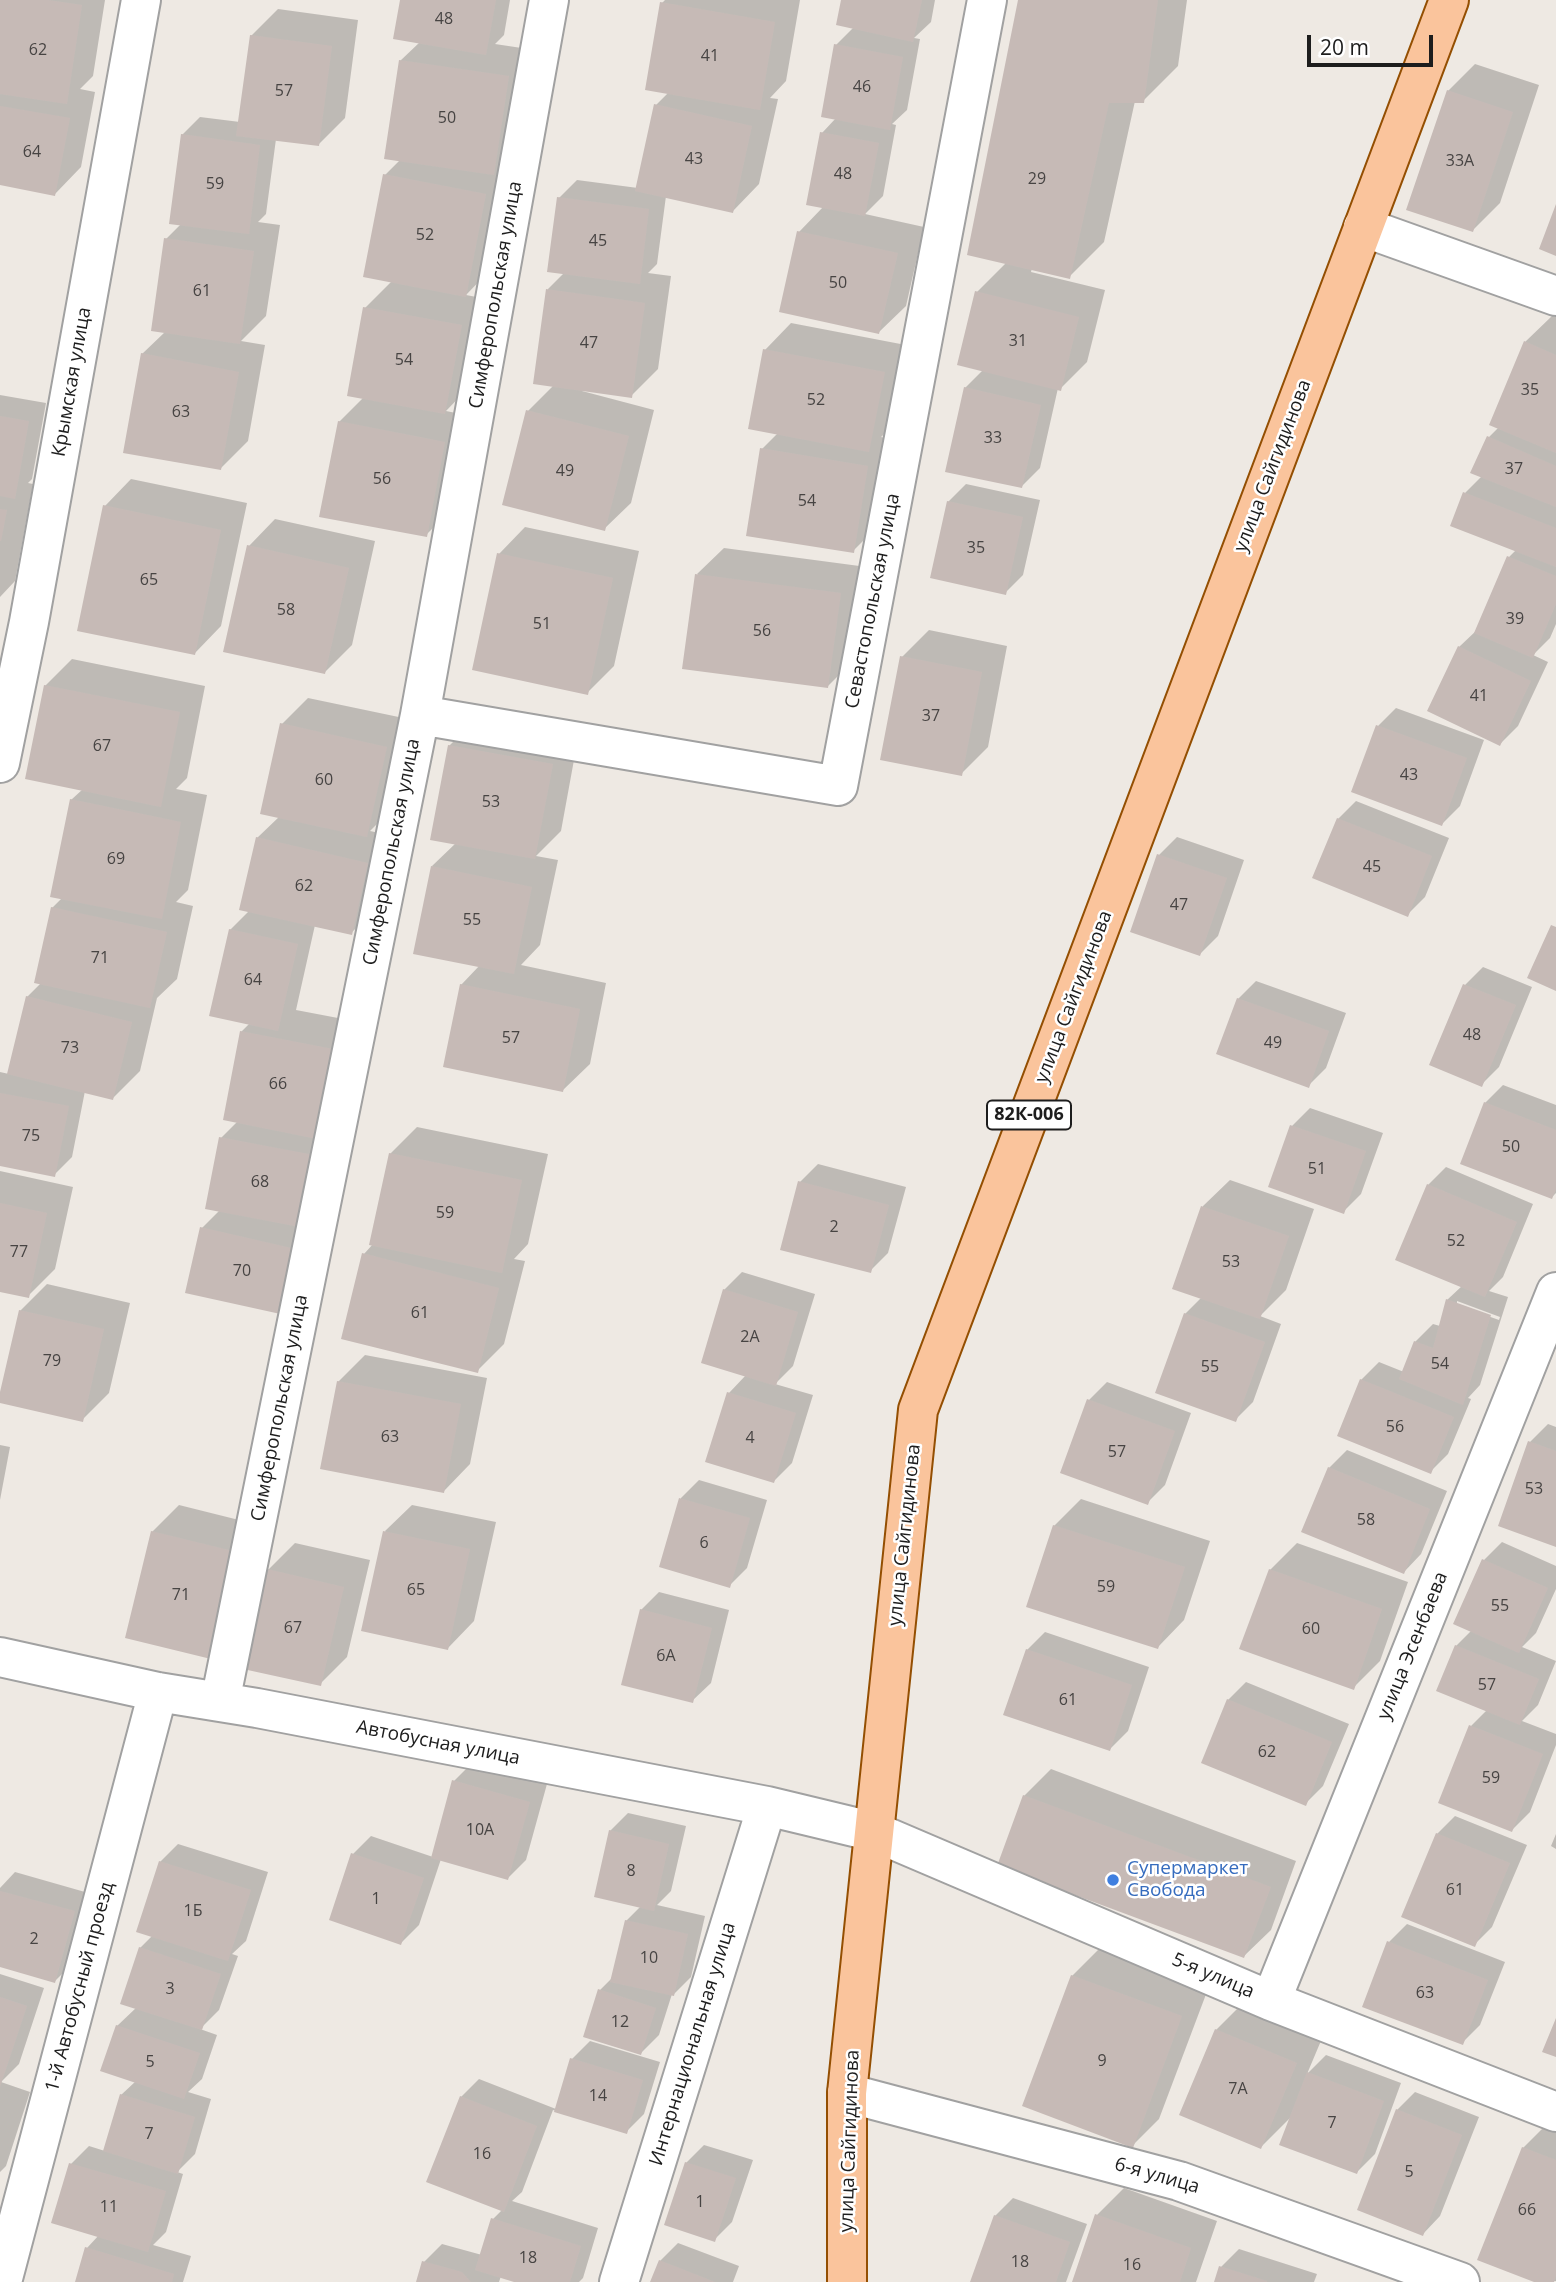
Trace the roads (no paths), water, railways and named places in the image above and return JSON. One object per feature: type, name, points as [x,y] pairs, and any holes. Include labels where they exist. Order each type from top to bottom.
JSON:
[{"type":"main road","name":"улица Сайгидинова","points":[[847,2282],[847,2093],[918,1410],[1449,0]]},
{"type":"street","name":"Крымская улица","points":[[0,764],[29,622],[141,0]]},
{"type":"street","name":"Симферопольская улица","points":[[220,1702],[420,715],[549,0]]},
{"type":"street","name":"Севастопольская улица","points":[[420,715],[838,786],[987,0]]},
{"type":"street","points":[[1363,227],[1556,296]]},
{"type":"street","name":"улица Эсенбаева","points":[[1271,2001],[1556,1292]]},
{"type":"street","name":"Автобусная улица","points":[[0,1657],[158,1692],[767,1806],[875,1832]]},
{"type":"street","name":"1-й Автобусный проезд","points":[[2,2282],[158,1692]]},
{"type":"street","name":"Интернациональная улица","points":[[619,2282],[767,1806]]},
{"type":"street","name":"5-я улица","points":[[875,1832],[1271,2001],[1556,2112]]},
{"type":"street","name":"6-я улица","points":[[847,2093],[1179,2181],[1460,2282]]},
{"type":"place","name":"Супермаркет Свобода","points":[[1113,1880]]}]
